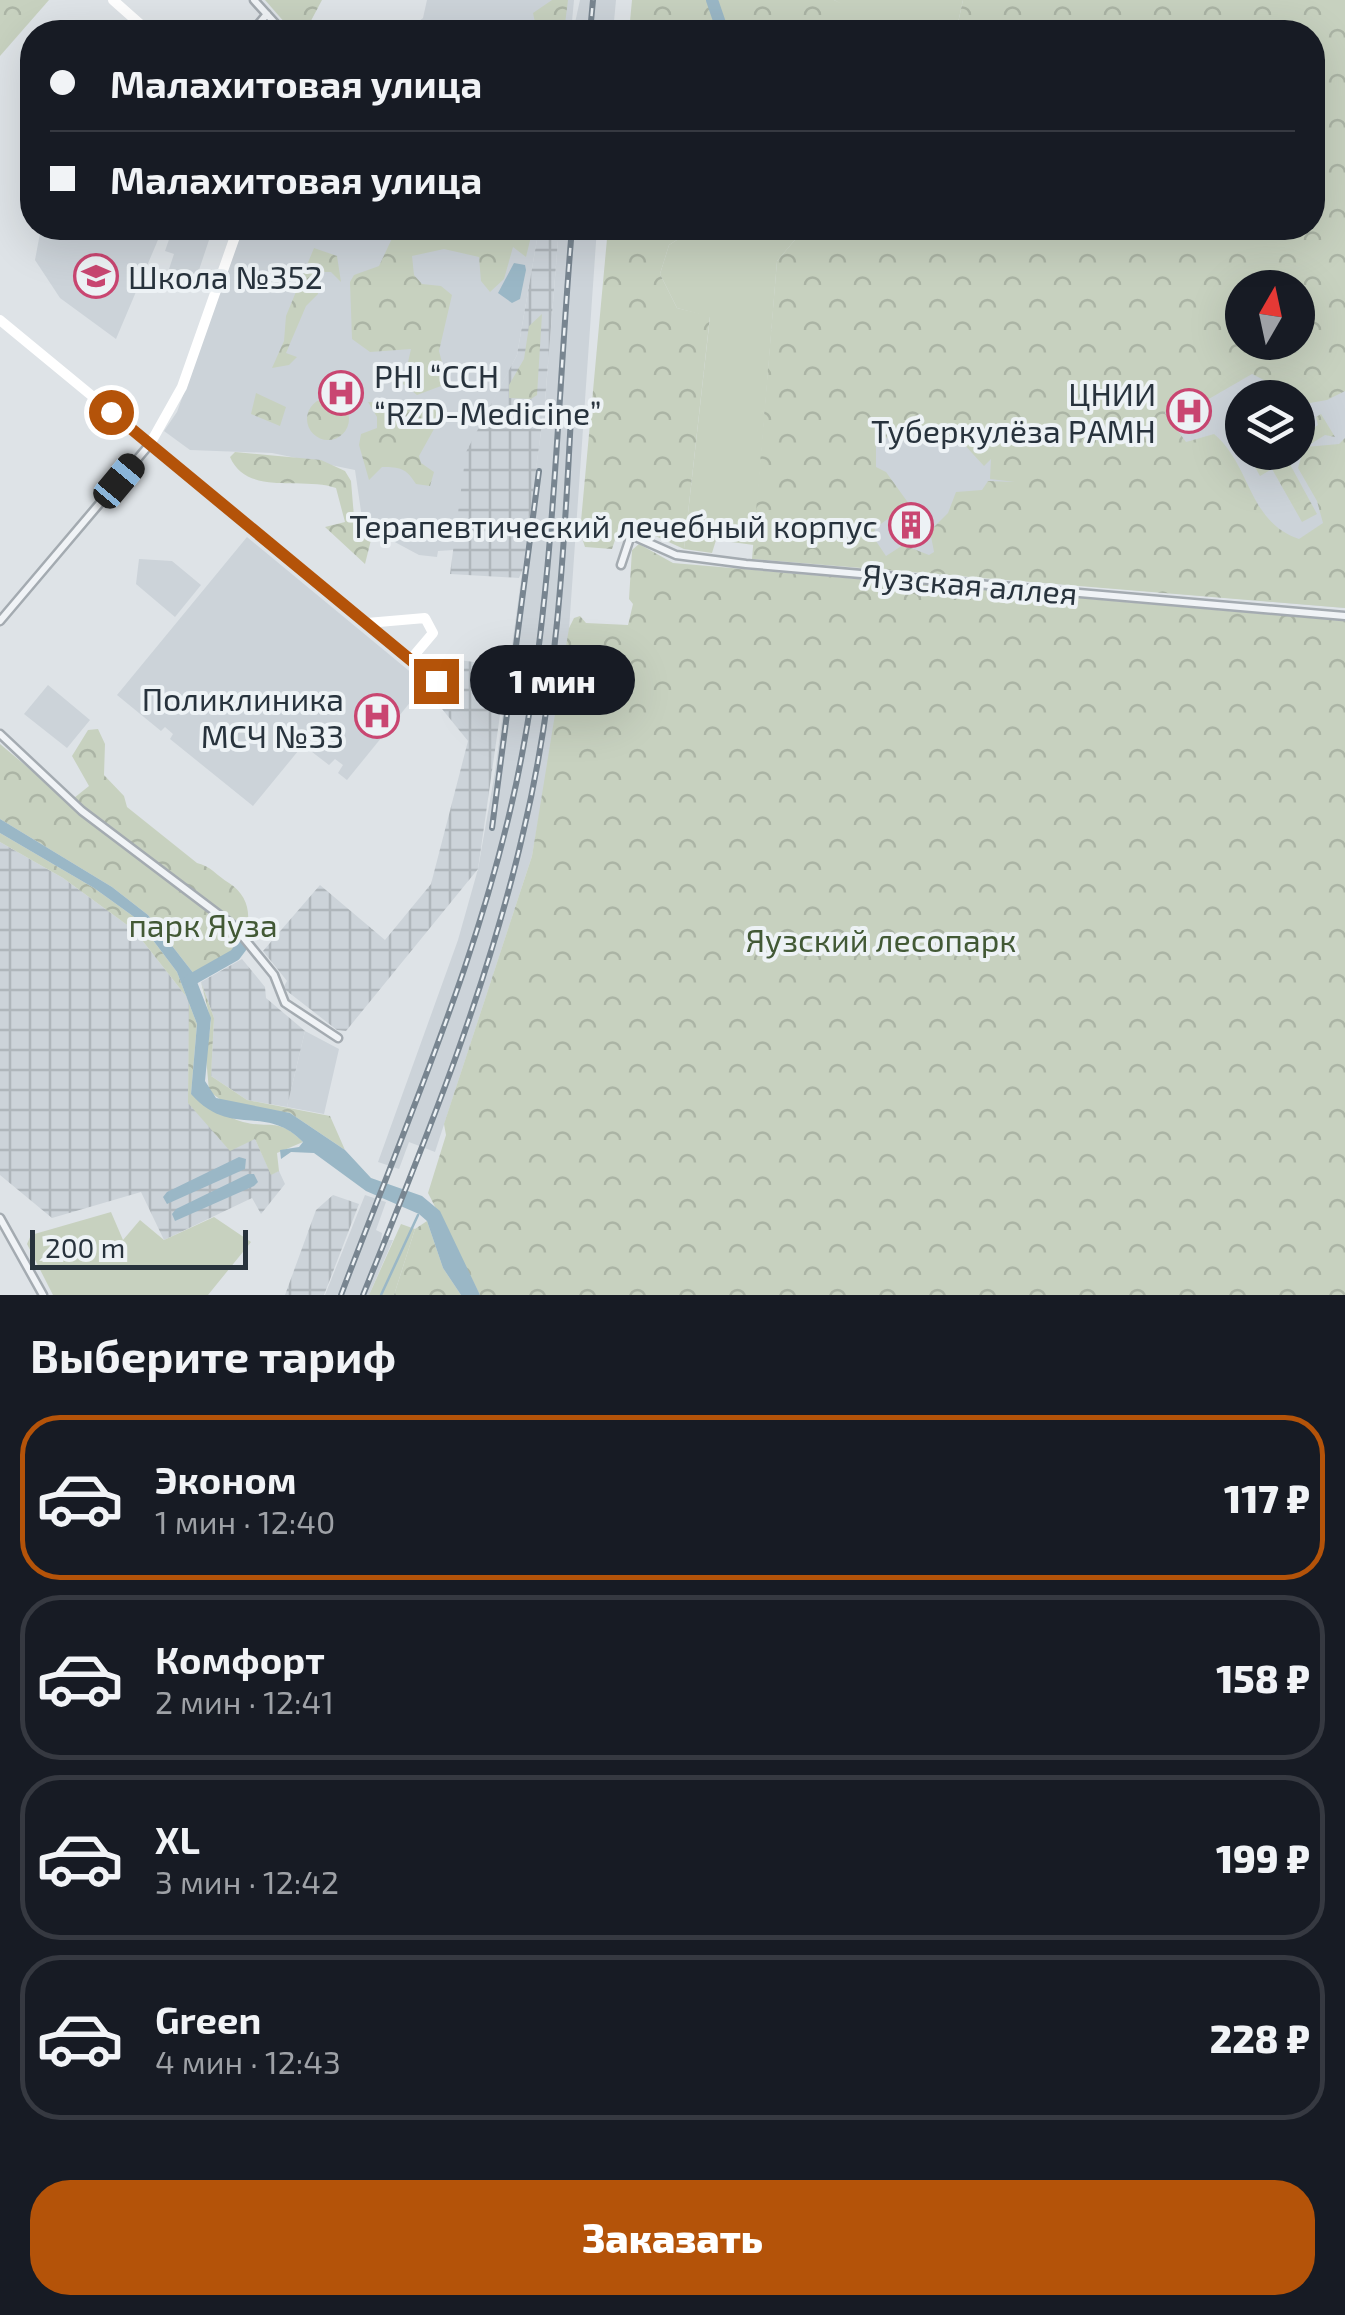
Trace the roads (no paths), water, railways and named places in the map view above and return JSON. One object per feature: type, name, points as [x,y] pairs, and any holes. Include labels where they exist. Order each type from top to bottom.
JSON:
[{"type":"street","points":[[113,0],[136,20]]},
{"type":"street","points":[[254,0],[272,20]]},
{"type":"street","points":[[262,20],[267,14]]},
{"type":"street","points":[[0,621],[150,444],[182,387],[234,240]]},
{"type":"street","points":[[0,320],[436,681]]},
{"type":"street","name":"Яузская аллея","points":[[621,565],[630,535],[676,555],[746,564],[1345,616]]},
{"type":"street","points":[[367,623],[424,618],[433,633],[411,659]]},
{"type":"street","points":[[0,734],[82,810],[250,942],[274,975],[285,1003],[338,1038]]},
{"type":"street","points":[[0,1218],[43,1295]]},
{"type":"water","points":[[514,263],[525,265],[526,270],[520,299],[512,303],[498,293]]},
{"type":"water","points":[[0,819],[112,887],[148,915],[194,974],[211,1018],[205,1081],[216,1098],[290,1113],[345,1150],[371,1178],[422,1196],[440,1211],[480,1295],[461,1295],[443,1268],[427,1221],[419,1214],[366,1191],[314,1153],[291,1152],[281,1159],[280,1150],[299,1147],[303,1142],[275,1124],[220,1115],[191,1094],[197,1024],[177,972],[137,919],[94,888],[0,833]]},
{"type":"water","points":[[239,1157],[246,1159],[245,1169],[167,1204],[163,1197],[167,1192]]},
{"type":"water","points":[[254,1174],[258,1182],[254,1186],[175,1221],[172,1214],[176,1209]]},
{"type":"waterway","points":[[712,0],[719,20]]},
{"type":"waterway","points":[[189,981],[235,955],[241,947]]},
{"type":"waterway","points":[[381,1295],[418,1215]]},
{"type":"railway","points":[[591,20],[593,0]]},
{"type":"railway","points":[[341,1295],[444,1026],[490,889],[508,819],[523,749],[542,619],[571,240]]},
{"type":"railway","points":[[363,1295],[473,1007],[524,829],[551,675],[571,416]]},
{"type":"railway","points":[[492,828],[539,471]]},
{"type":"place","name":"Школа №352","points":[[96,276]]},
{"type":"place","name":"PHI “CCH “RZD-Medicine”","points":[[341,393]]},
{"type":"place","name":"ЦНИИ Туберкулёза РАМН","points":[[1189,411]]},
{"type":"place","name":"Терапевтический лечебный корпус","points":[[911,525]]},
{"type":"place","name":"Поликлиника МСЧ №33","points":[[377,716]]},
{"type":"park label","name":"парк Яуза","points":[[203,924]]},
{"type":"park label","name":"Яузский лесопарк","points":[[881,939]]}]
